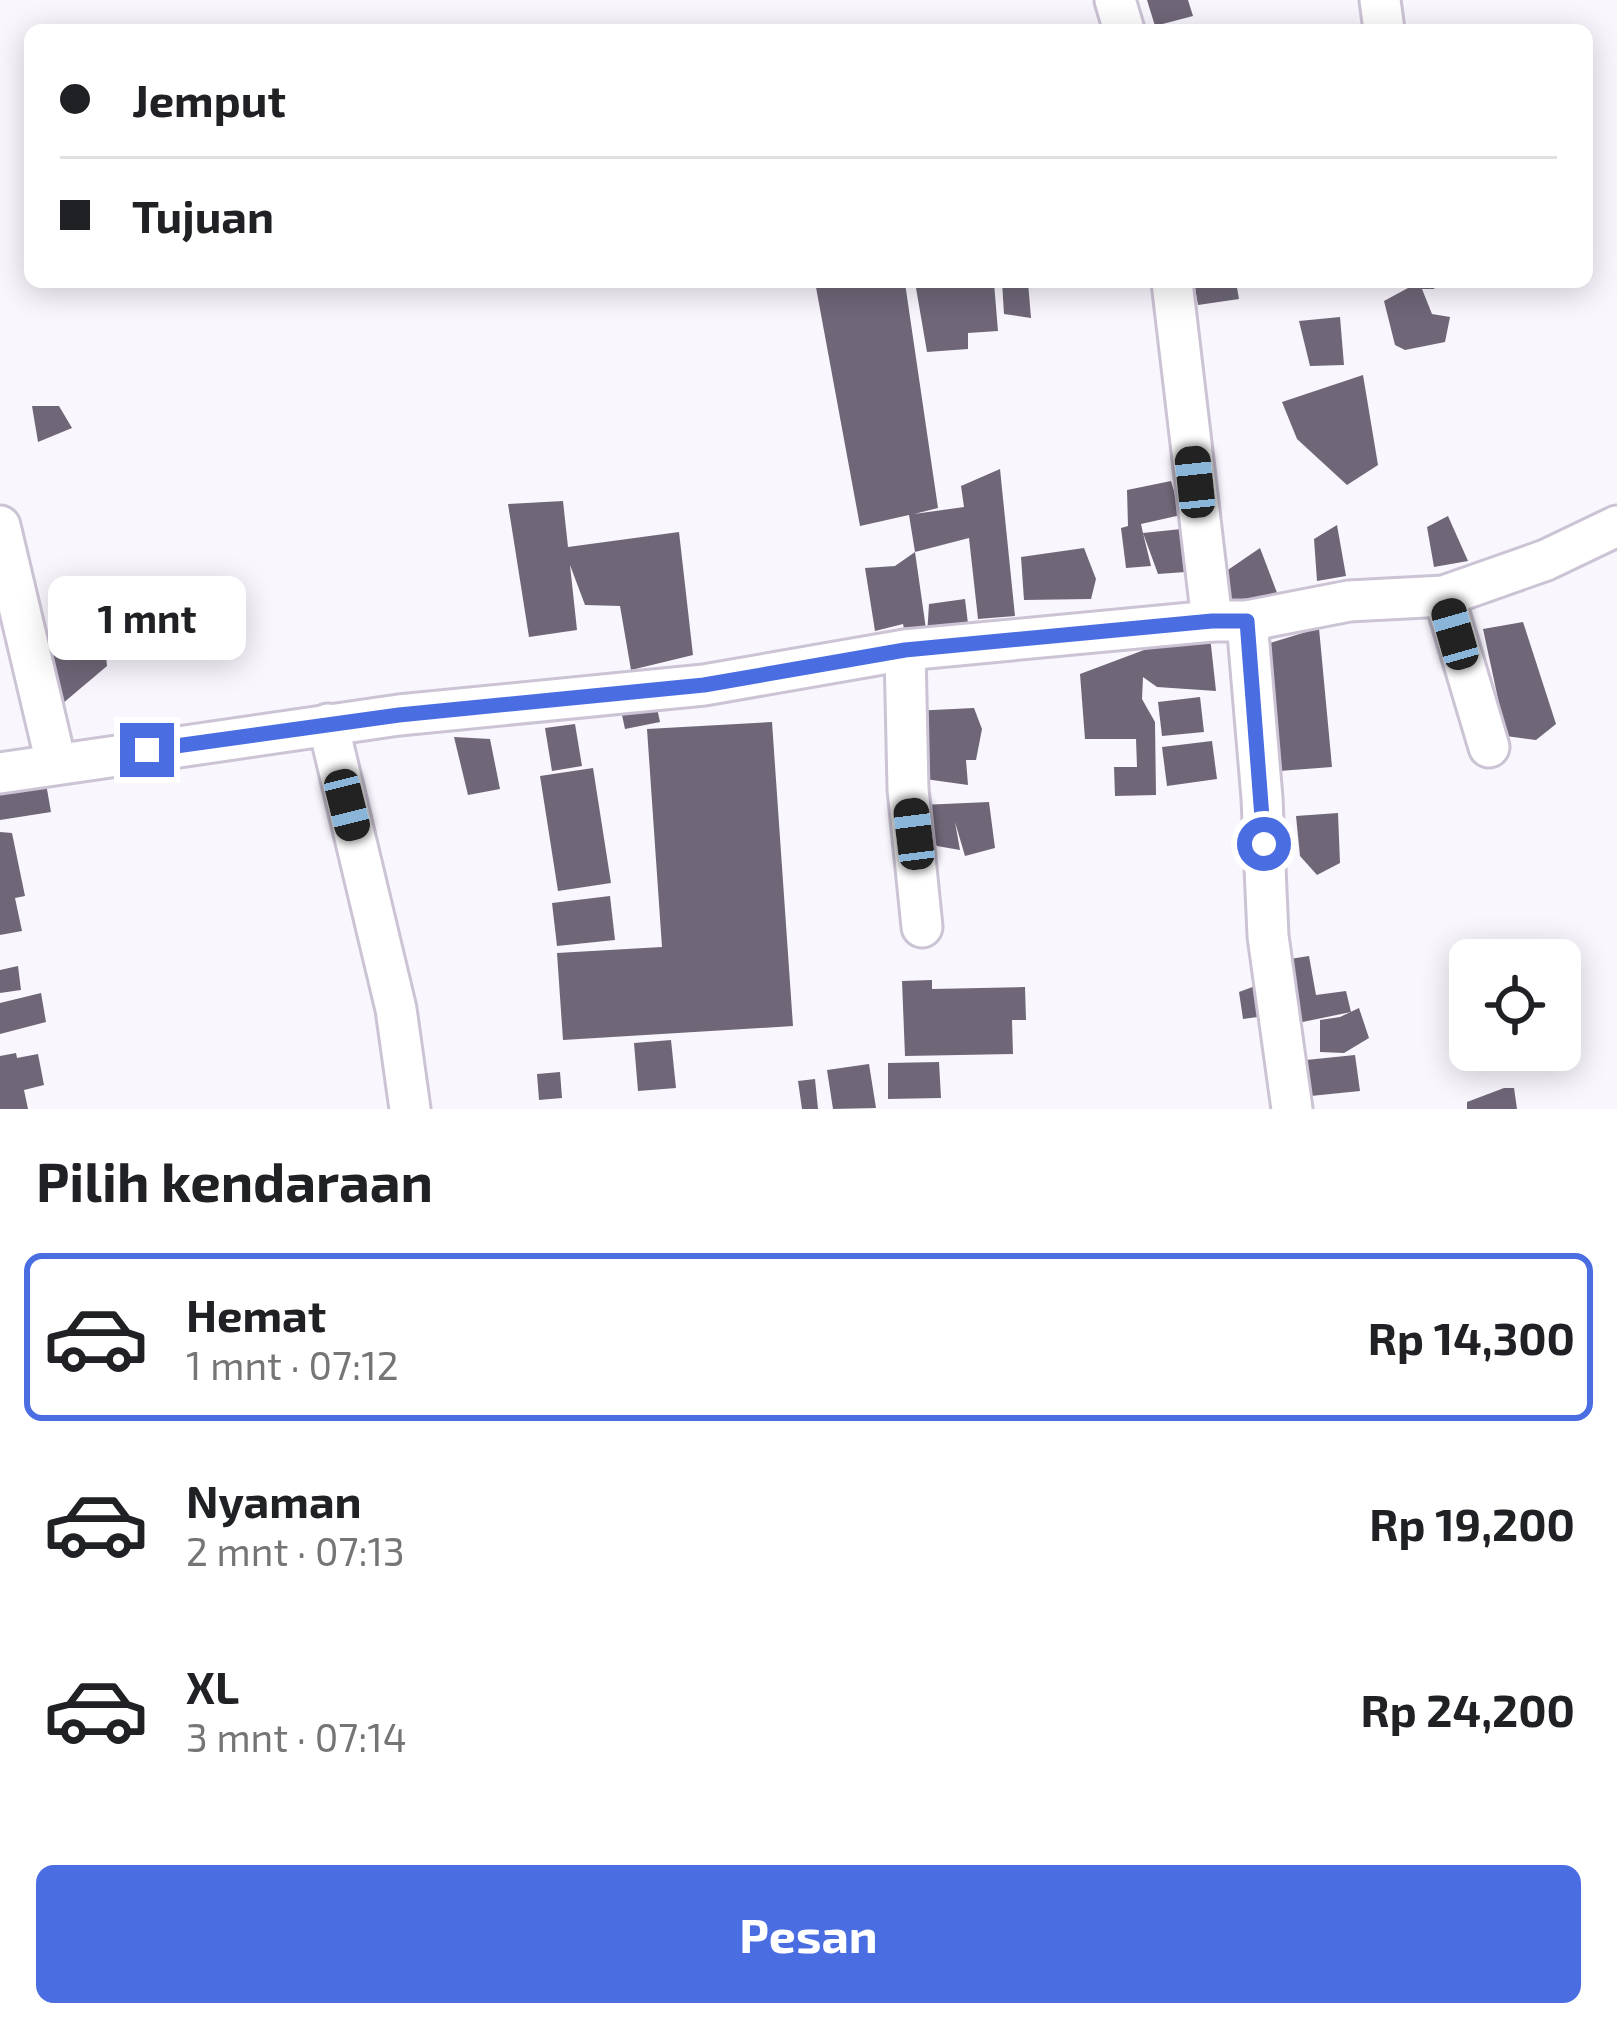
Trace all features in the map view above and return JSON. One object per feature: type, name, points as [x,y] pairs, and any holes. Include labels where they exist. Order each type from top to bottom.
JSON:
[{"type":"street","points":[[1173,288],[1262,798],[1268,936],[1292,1109]]},
{"type":"street","points":[[0,526],[56,763]]},
{"type":"street","points":[[0,773],[328,724],[704,685],[905,650],[1229,621],[1349,601],[1444,596],[1546,560],[1617,526]]},
{"type":"street","points":[[1444,596],[1489,746]]},
{"type":"street","points":[[905,650],[908,789],[922,927]]},
{"type":"street","points":[[328,724],[396,1009],[410,1109]]},
{"type":"building","points":[[1147,0],[1188,0],[1193,16],[1154,24]]},
{"type":"building","points":[[816,288],[906,288],[938,508],[914,514],[964,507],[961,486],[1000,469],[1015,616],[978,619],[969,538],[915,552],[909,515],[860,526]]},
{"type":"building","points":[[916,288],[994,288],[998,331],[968,333],[968,349],[927,352]]},
{"type":"building","points":[[1002,288],[1028,288],[1031,318],[1004,314]]},
{"type":"building","points":[[1195,288],[1237,288],[1239,299],[1198,305]]},
{"type":"building","points":[[1408,288],[1435,288],[1422,289],[1432,314],[1450,317],[1445,342],[1405,350],[1395,345],[1384,301]]},
{"type":"building","points":[[1340,317],[1344,365],[1310,366],[1299,321]]},
{"type":"building","points":[[1363,375],[1378,465],[1347,485],[1297,439],[1282,402]]},
{"type":"building","points":[[32,406],[59,406],[72,428],[38,442]]},
{"type":"building","points":[[1171,481],[1181,515],[1141,524],[1151,566],[1126,568],[1121,528],[1128,526],[1127,490]]},
{"type":"building","points":[[563,501],[568,547],[679,532],[693,655],[631,670],[620,606],[585,605],[570,565],[577,630],[529,637],[508,504]]},
{"type":"building","points":[[1448,516],[1468,561],[1434,567],[1427,527]]},
{"type":"building","points":[[1337,525],[1346,576],[1317,581],[1314,539]]},
{"type":"building","points":[[1191,528],[1199,571],[1158,574],[1143,533]]},
{"type":"building","points":[[1084,548],[1096,579],[1091,599],[1024,600],[1021,557]]},
{"type":"building","points":[[1260,548],[1279,598],[1223,609],[1219,576]]},
{"type":"building","points":[[915,552],[927,636],[906,638],[903,624],[875,631],[865,568],[895,566]]},
{"type":"building","points":[[965,599],[969,632],[927,636],[929,604]]},
{"type":"building","points":[[1523,622],[1556,724],[1536,740],[1506,736],[1483,629]]},
{"type":"building","points":[[1319,628],[1332,767],[1279,771],[1263,645]]},
{"type":"building","points":[[104,635],[107,666],[62,704],[49,643]]},
{"type":"building","points":[[1210,636],[1216,691],[1157,687],[1143,677],[1142,699],[1155,722],[1156,795],[1115,796],[1114,767],[1137,767],[1136,739],[1085,739],[1080,674],[1144,650]]},
{"type":"building","points":[[654,694],[660,722],[625,729],[619,701]]},
{"type":"building","points":[[1200,697],[1204,732],[1162,736],[1158,702]]},
{"type":"building","points":[[974,708],[982,729],[976,760],[966,760],[968,785],[918,778],[912,711]]},
{"type":"building","points":[[772,722],[793,1026],[563,1040],[557,953],[662,947],[647,729]]},
{"type":"building","points":[[575,724],[582,766],[552,771],[545,728]]},
{"type":"building","points":[[454,737],[490,739],[500,789],[468,795]]},
{"type":"building","points":[[1212,741],[1217,779],[1167,786],[1162,747]]},
{"type":"building","points":[[593,768],[611,883],[558,891],[540,776]]},
{"type":"building","points":[[44,772],[51,812],[0,820],[0,781]]},
{"type":"building","points":[[989,802],[995,848],[965,856],[955,822],[960,850],[937,846],[928,836],[921,805]]},
{"type":"building","points":[[1338,813],[1340,863],[1317,875],[1300,856],[1296,816]]},
{"type":"building","points":[[0,832],[12,833],[25,896],[15,898],[22,931],[0,935]]},
{"type":"building","points":[[610,896],[615,940],[557,946],[552,903]]},
{"type":"building","points":[[1309,956],[1316,995],[1346,991],[1351,1012],[1288,1025],[1277,961]]},
{"type":"building","points":[[18,966],[21,990],[0,993],[0,970]]},
{"type":"building","points":[[932,980],[932,989],[1025,987],[1026,1020],[1012,1020],[1013,1054],[905,1056],[902,981]]},
{"type":"building","points":[[1266,982],[1265,1016],[1243,1019],[1239,992]]},
{"type":"building","points":[[41,993],[46,1022],[0,1034],[0,1003]]},
{"type":"building","points":[[1359,1008],[1369,1038],[1344,1053],[1320,1052],[1320,1020]]},
{"type":"building","points":[[671,1040],[676,1088],[638,1091],[634,1043]]},
{"type":"building","points":[[16,1053],[17,1058],[38,1054],[44,1085],[24,1090],[28,1109],[0,1109],[0,1056]]},
{"type":"building","points":[[1355,1055],[1360,1091],[1301,1097],[1296,1061]]},
{"type":"building","points":[[939,1062],[941,1098],[888,1099],[888,1063]]},
{"type":"building","points":[[869,1064],[876,1108],[833,1109],[827,1070]]},
{"type":"building","points":[[560,1072],[562,1098],[539,1100],[537,1074]]},
{"type":"building","points":[[815,1079],[818,1109],[802,1109],[798,1081]]},
{"type":"building","points":[[1514,1088],[1517,1109],[1467,1109],[1467,1102]]},
{"type":"route","points":[[147,750],[399,715],[704,685],[905,650],[1247,621],[1264,844]]}]
